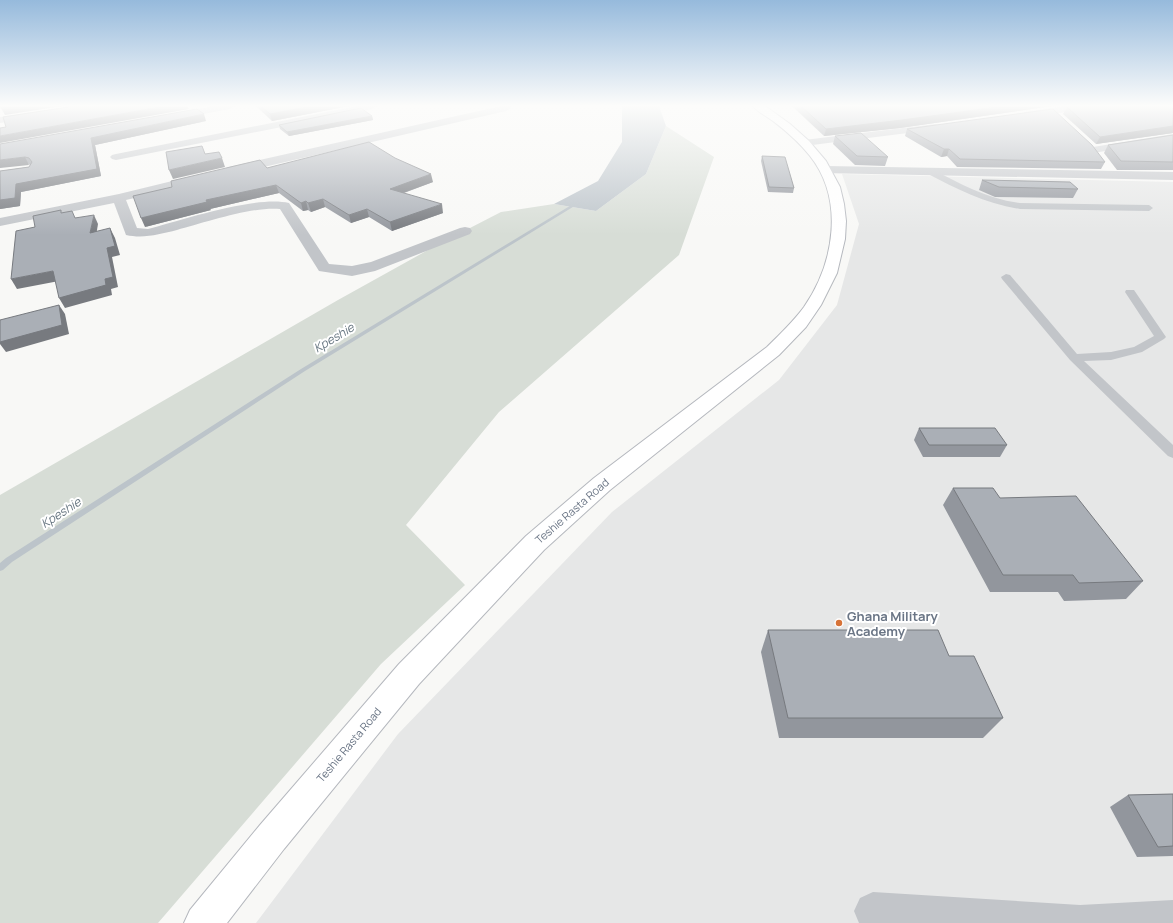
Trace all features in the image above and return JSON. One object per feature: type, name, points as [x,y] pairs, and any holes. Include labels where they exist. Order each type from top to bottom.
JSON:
[{"type":"main road","name":"Teshie Rasta Road","points":[[202,923],[281,825],[409,674],[529,549],[602,484],[773,351],[796,328],[824,287],[833,267],[840,235],[836,193],[826,170],[809,149]]},
{"type":"street","points":[[116,157],[156,149]]},
{"type":"street","points":[[225,172],[326,149]]},
{"type":"street","points":[[1099,149],[1093,150],[1113,175]]},
{"type":"street","points":[[826,170],[1173,176]]},
{"type":"street","points":[[0,222],[119,198],[210,176]]},
{"type":"street","points":[[119,198],[131,232],[136,234],[148,233],[259,206],[280,204],[284,206],[324,268],[336,270],[352,271],[375,266],[465,231]]},
{"type":"street","points":[[873,911],[1078,923]]},
{"type":"street","points":[[1081,923],[1173,918]]},
{"type":"lane","points":[[929,171],[989,200],[1004,204],[1020,206],[1149,208]]},
{"type":"lane","points":[[959,186],[981,186]]},
{"type":"lane","points":[[1006,277],[1074,358],[1173,453]]},
{"type":"lane","points":[[1074,358],[1111,356],[1138,350],[1160,337],[1130,292]]},
{"type":"shaded area","points":[[618,149],[656,149],[646,174],[596,211],[554,204],[598,181]]},
{"type":"shaded area","points":[[656,149],[702,149],[714,157],[679,255],[499,412],[406,525],[465,585],[381,664],[158,923],[0,923],[0,495],[338,300],[437,245],[501,212],[554,204],[596,211],[646,174]]},
{"type":"shaded area","name":"Ghana Military Academy","points":[[842,174],[1173,182],[1173,923],[256,923],[398,734],[612,512],[779,380],[837,305],[859,224]]},
{"type":"building","points":[[0,149],[93,149],[97,169],[16,184],[15,198],[0,200],[0,171],[29,167],[32,162],[29,158],[25,157],[0,160]]},
{"type":"building","points":[[184,149],[203,149],[205,154],[219,152],[222,158],[169,170],[166,152]]},
{"type":"building","points":[[341,149],[380,149],[395,158],[431,174],[390,189],[442,204],[390,222],[367,209],[349,215],[323,199],[308,203],[306,201],[301,203],[276,185],[206,200],[207,202],[141,218],[133,196],[172,187],[171,181],[260,160],[267,168]]},
{"type":"building","points":[[849,149],[879,149],[888,157],[857,156]]},
{"type":"building","points":[[949,149],[1095,149],[1105,162],[960,159]]},
{"type":"building","points":[[1111,149],[1173,149],[1173,162],[1121,161]]},
{"type":"building","points":[[762,156],[785,157],[794,188],[769,187]]},
{"type":"building","points":[[982,180],[1070,182],[1078,189],[999,187]]},
{"type":"building","points":[[61,210],[61,213],[72,211],[75,218],[94,215],[90,233],[110,228],[115,246],[107,248],[113,277],[105,279],[106,285],[59,298],[53,271],[11,279],[16,231],[35,227],[33,216]]},
{"type":"building","points":[[59,305],[62,325],[0,342],[0,320]]},
{"type":"building","points":[[919,428],[995,428],[1007,445],[929,445]]},
{"type":"building","points":[[953,488],[993,488],[1000,498],[1076,496],[1143,581],[1079,583],[1073,575],[1003,575]]},
{"type":"building","points":[[768,630],[938,630],[949,656],[974,656],[1003,718],[788,718]]},
{"type":"building","points":[[1173,794],[1173,846],[1158,847],[1128,795]]},
{"type":"waterway","name":"Kpeshie","points":[[0,568],[9,560],[303,370],[579,202]]},
{"type":"place","name":"Ghana Military Academy","points":[[839,623]]}]
